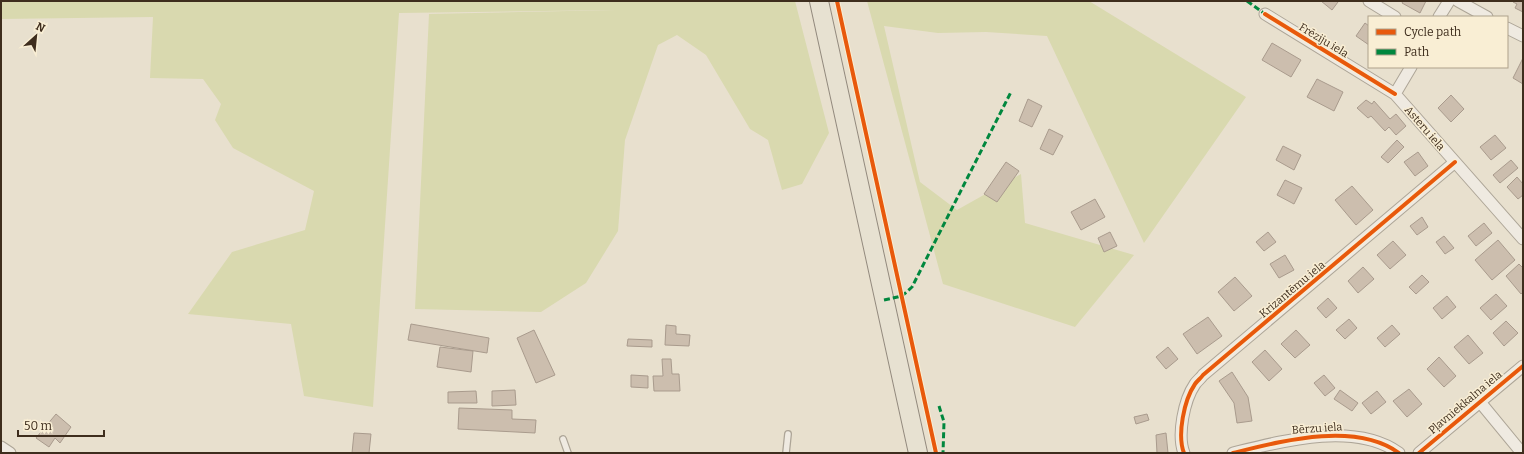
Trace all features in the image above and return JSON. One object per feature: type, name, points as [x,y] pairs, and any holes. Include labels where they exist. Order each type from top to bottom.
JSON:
[{"type":"main road","points":[[818,1],[918,453]]},
{"type":"street","points":[[1369,1],[1393,16]]},
{"type":"street","points":[[1441,16],[1449,1]]},
{"type":"street","points":[[1458,1],[1486,16]]},
{"type":"street","name":"Frēziju iela","points":[[1265,14],[1396,94]]},
{"type":"street","points":[[1508,28],[1523,36]]},
{"type":"street","points":[[1396,94],[1410,68]]},
{"type":"street","name":"Asteru iela","points":[[1396,94],[1523,239]]},
{"type":"street","name":"Krizantēmu iela","points":[[1184,453],[1182,447],[1182,420],[1187,402],[1195,384],[1203,375],[1456,162]]},
{"type":"street","name":"Pļavniekkalna iela","points":[[1419,453],[1523,366]]},
{"type":"street","points":[[1480,402],[1522,453]]},
{"type":"street","name":"Bērzu iela","points":[[1233,453],[1288,439],[1349,435],[1374,440],[1393,448],[1399,453]]},
{"type":"street","points":[[1,448],[10,453]]},
{"type":"lane","points":[[786,453],[788,434]]},
{"type":"lane","points":[[563,440],[568,453]]},
{"type":"green space","points":[[1,1],[795,1],[829,133],[802,184],[782,190],[768,140],[750,129],[706,55],[677,35],[658,45],[625,140],[618,231],[586,283],[541,312],[415,309],[429,14],[615,10],[399,13],[373,407],[304,396],[291,324],[188,314],[232,252],[305,230],[314,191],[233,148],[215,120],[221,104],[203,79],[150,78],[153,17],[1,19]]},
{"type":"green space","points":[[867,1],[1089,1],[1246,97],[1144,243],[1047,36],[986,32],[938,33],[884,26],[920,182],[957,210],[1021,174],[1025,223],[1134,255],[1075,327],[943,284]]},
{"type":"building","points":[[1321,1],[1336,1],[1338,2],[1332,10]]},
{"type":"building","points":[[1403,1],[1426,1],[1420,13],[1402,3]]},
{"type":"building","points":[[1513,1],[1523,1],[1523,12],[1515,8],[1517,4]]},
{"type":"building","points":[[1365,23],[1368,25],[1368,44],[1356,36]]},
{"type":"building","points":[[1272,43],[1301,60],[1291,77],[1262,60]]},
{"type":"building","points":[[1523,58],[1523,84],[1513,78]]},
{"type":"building","points":[[1317,79],[1343,92],[1334,111],[1307,97]]},
{"type":"building","points":[[1451,95],[1464,109],[1451,122],[1438,108]]},
{"type":"building","points":[[1028,99],[1042,106],[1032,127],[1019,121]]},
{"type":"building","points":[[1366,100],[1372,104],[1374,101],[1390,119],[1396,114],[1406,126],[1396,135],[1389,127],[1385,131],[1371,116],[1368,118],[1357,108]]},
{"type":"building","points":[[1049,129],[1063,136],[1053,155],[1040,149]]},
{"type":"building","points":[[1495,135],[1506,148],[1491,160],[1480,147]]},
{"type":"building","points":[[1397,140],[1404,147],[1388,163],[1381,157]]},
{"type":"building","points":[[1283,146],[1301,155],[1294,170],[1276,160]]},
{"type":"building","points":[[1418,152],[1428,166],[1415,176],[1404,162]]},
{"type":"building","points":[[1511,160],[1518,168],[1500,183],[1493,175]]},
{"type":"building","points":[[1006,162],[1019,171],[997,202],[984,194]]},
{"type":"building","points":[[1517,177],[1523,184],[1523,195],[1518,199],[1507,187]]},
{"type":"building","points":[[1285,180],[1302,188],[1294,204],[1277,195]]},
{"type":"building","points":[[1352,186],[1373,210],[1356,225],[1335,200]]},
{"type":"building","points":[[1095,199],[1105,217],[1081,230],[1071,212]]},
{"type":"building","points":[[1422,217],[1428,227],[1417,235],[1410,226]]},
{"type":"building","points":[[1484,223],[1492,233],[1476,246],[1468,236]]},
{"type":"building","points":[[1110,232],[1117,246],[1104,252],[1098,238]]},
{"type":"building","points":[[1268,232],[1276,242],[1264,251],[1256,242]]},
{"type":"building","points":[[1444,236],[1454,248],[1445,254],[1436,242]]},
{"type":"building","points":[[1498,240],[1515,260],[1492,280],[1475,260]]},
{"type":"building","points":[[1393,241],[1406,255],[1390,269],[1377,255]]},
{"type":"building","points":[[1285,255],[1294,270],[1279,278],[1270,264]]},
{"type":"building","points":[[1519,264],[1523,268],[1523,292],[1521,294],[1506,276]]},
{"type":"building","points":[[1363,267],[1374,279],[1358,293],[1348,281]]},
{"type":"building","points":[[1422,275],[1429,282],[1416,294],[1409,287]]},
{"type":"building","points":[[1235,277],[1252,296],[1234,311],[1218,292]]},
{"type":"building","points":[[1496,294],[1507,306],[1491,320],[1480,308]]},
{"type":"building","points":[[1447,296],[1456,307],[1442,319],[1433,308]]},
{"type":"building","points":[[1328,298],[1337,308],[1326,318],[1317,308]]},
{"type":"building","points":[[1208,317],[1222,336],[1197,354],[1183,334]]},
{"type":"building","points":[[1349,319],[1357,328],[1345,339],[1336,330]]},
{"type":"building","points":[[1506,321],[1518,333],[1504,346],[1493,333]]},
{"type":"building","points":[[411,324],[489,338],[487,353],[408,340]]},
{"type":"building","points":[[666,325],[676,326],[676,334],[690,335],[689,346],[665,345]]},
{"type":"building","points":[[1392,325],[1400,334],[1385,347],[1377,338]]},
{"type":"building","points":[[534,330],[555,375],[536,383],[517,338]]},
{"type":"building","points":[[1296,330],[1310,345],[1295,358],[1281,344]]},
{"type":"building","points":[[1468,335],[1483,353],[1469,364],[1454,347]]},
{"type":"building","points":[[628,339],[652,340],[652,347],[627,346]]},
{"type":"building","points":[[440,347],[473,351],[471,372],[437,367]]},
{"type":"building","points":[[1168,347],[1178,359],[1166,369],[1156,357]]},
{"type":"building","points":[[1265,350],[1282,369],[1269,381],[1252,362]]},
{"type":"building","points":[[1439,357],[1456,376],[1444,387],[1427,369]]},
{"type":"building","points":[[662,359],[671,359],[672,374],[679,374],[680,391],[654,391],[653,376],[663,376]]},
{"type":"building","points":[[1232,372],[1248,397],[1252,421],[1237,423],[1234,403],[1219,381]]},
{"type":"building","points":[[631,375],[648,376],[648,388],[631,387]]},
{"type":"building","points":[[1324,375],[1335,388],[1325,396],[1314,383]]},
{"type":"building","points":[[1409,389],[1422,404],[1407,417],[1393,401]]},
{"type":"building","points":[[515,390],[516,405],[492,406],[492,391]]},
{"type":"building","points":[[1340,390],[1358,403],[1352,411],[1334,399]]},
{"type":"building","points":[[476,391],[477,403],[448,403],[448,392]]},
{"type":"building","points":[[1377,391],[1386,402],[1371,414],[1362,403]]},
{"type":"building","points":[[459,408],[512,410],[512,419],[536,420],[535,433],[458,429]]},
{"type":"building","points":[[56,414],[71,427],[60,443],[55,438],[49,447],[36,438]]},
{"type":"building","points":[[1147,414],[1149,420],[1136,424],[1134,417]]},
{"type":"building","points":[[354,433],[371,434],[369,453],[352,453]]},
{"type":"building","points":[[1166,433],[1168,453],[1157,453],[1156,435]]},
{"type":"marked path","points":[[1247,1],[1265,14]]},
{"type":"marked path","points":[[884,300],[902,296],[912,287],[1011,92]]},
{"type":"marked path","points":[[939,406],[944,422],[943,453]]},
{"type":"cycle path","points":[[837,1],[936,453]]},
{"type":"cycle path","points":[[1265,14],[1395,94]]},
{"type":"cycle path","points":[[1184,453],[1181,437],[1185,408],[1191,391],[1203,375],[1455,162]]},
{"type":"cycle path","points":[[1419,453],[1523,366]]},
{"type":"cycle path","points":[[1233,453],[1273,443],[1318,436],[1361,438],[1381,443],[1399,453]]}]
